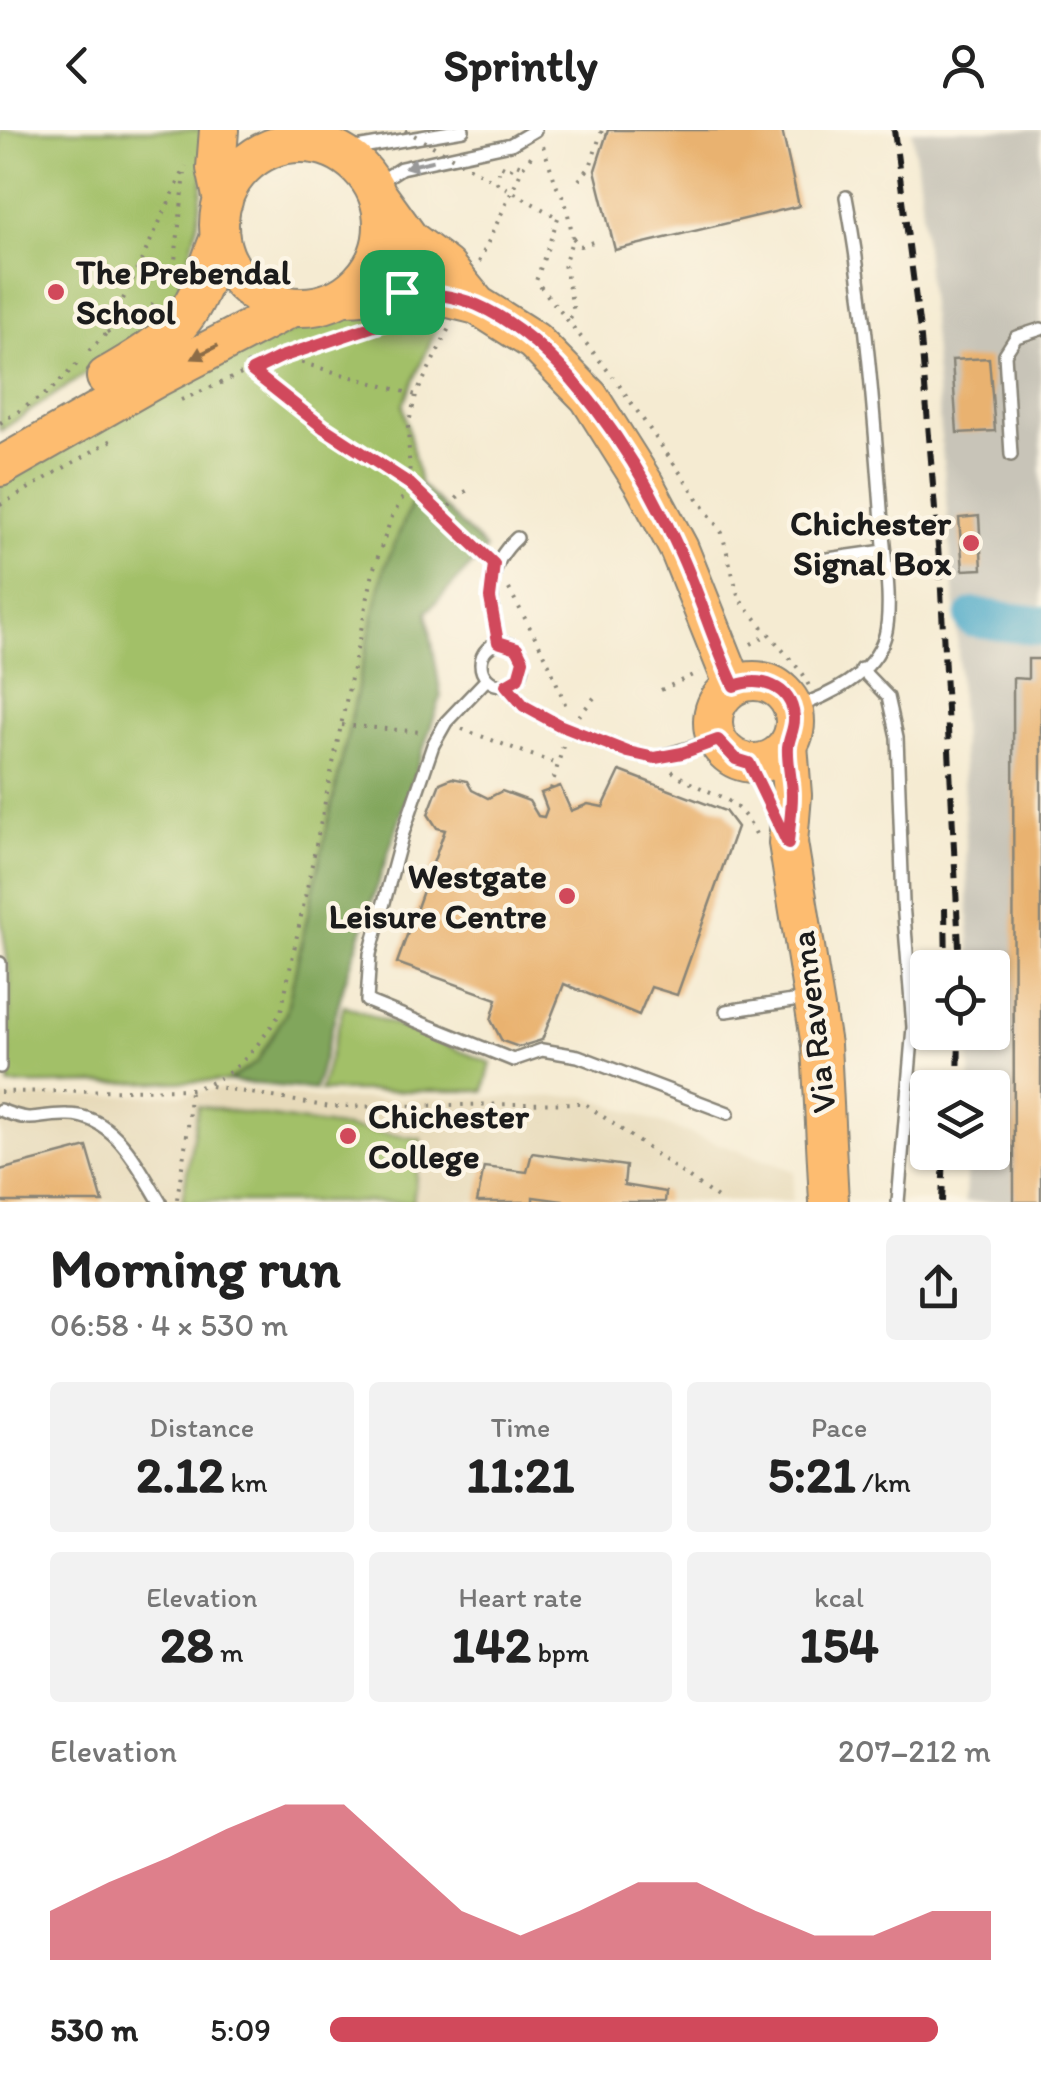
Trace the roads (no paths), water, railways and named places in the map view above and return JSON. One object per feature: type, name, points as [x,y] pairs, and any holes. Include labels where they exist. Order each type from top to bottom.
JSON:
[{"type":"main road","points":[[219,130],[216,168],[226,258],[244,284],[271,302],[292,307],[327,304],[365,278],[379,253],[384,225],[376,191]]},
{"type":"main road","points":[[277,130],[326,148],[359,166],[410,240],[446,267],[466,312]]},
{"type":"main road","points":[[0,440],[150,351],[194,304],[232,179],[248,162],[268,149],[291,143],[326,148]]},
{"type":"main road","points":[[344,296],[433,294],[534,340],[589,397],[644,484],[679,549],[734,686]]},
{"type":"main road","points":[[0,467],[156,378],[292,307]]},
{"type":"main road","points":[[756,681],[779,689],[790,726],[771,759],[749,763],[736,759],[718,740],[713,716],[724,694],[734,686],[756,681]]},
{"type":"main road","name":"Via Ravenna","points":[[774,844],[792,795],[790,726]]},
{"type":"main road","name":"Via Ravenna","points":[[749,763],[814,998],[821,1046],[828,1202]]},
{"type":"lane","points":[[326,148],[463,130]]},
{"type":"lane","points":[[376,191],[401,168],[510,144],[534,130]]},
{"type":"lane","points":[[790,726],[844,688],[885,637],[884,550],[864,292],[846,197]]},
{"type":"lane","points":[[1011,454],[1006,354],[1016,338],[1041,330]]},
{"type":"lane","points":[[498,642],[490,598],[494,564],[516,538]]},
{"type":"lane","points":[[820,560],[884,550]]},
{"type":"lane","points":[[487,679],[480,661],[486,649],[498,642],[517,648],[523,660],[518,678],[506,685]]},
{"type":"lane","points":[[862,669],[888,697],[897,737],[912,1026],[898,1202]]},
{"type":"lane","points":[[487,679],[506,685],[524,706],[559,725],[628,752],[655,758],[718,740]]},
{"type":"lane","points":[[487,679],[446,722],[433,745],[402,836],[370,954],[367,1001],[513,1060],[542,1050],[578,1056],[728,1112]]},
{"type":"lane","points":[[0,962],[0,1067]]},
{"type":"lane","points":[[726,1011],[814,998]]},
{"type":"lane","points":[[0,1110],[26,1120],[69,1114],[96,1120],[130,1152],[160,1202]]},
{"type":"waterway","points":[[975,618],[1041,626]]},
{"type":"railway","points":[[894,130],[921,338],[940,571],[959,950]]},
{"type":"railway","points":[[945,908],[946,950]]},
{"type":"railway","points":[[958,1070],[959,1050]]},
{"type":"railway","points":[[942,1202],[943,1170]]},
{"type":"place","name":"The Prebendal School","points":[[56,292]]},
{"type":"place","name":"Chichester Signal Box","points":[[971,543]]},
{"type":"place","name":"Westgate Leisure Centre","points":[[567,896]]},
{"type":"place","name":"Chichester College","points":[[348,1136]]}]
